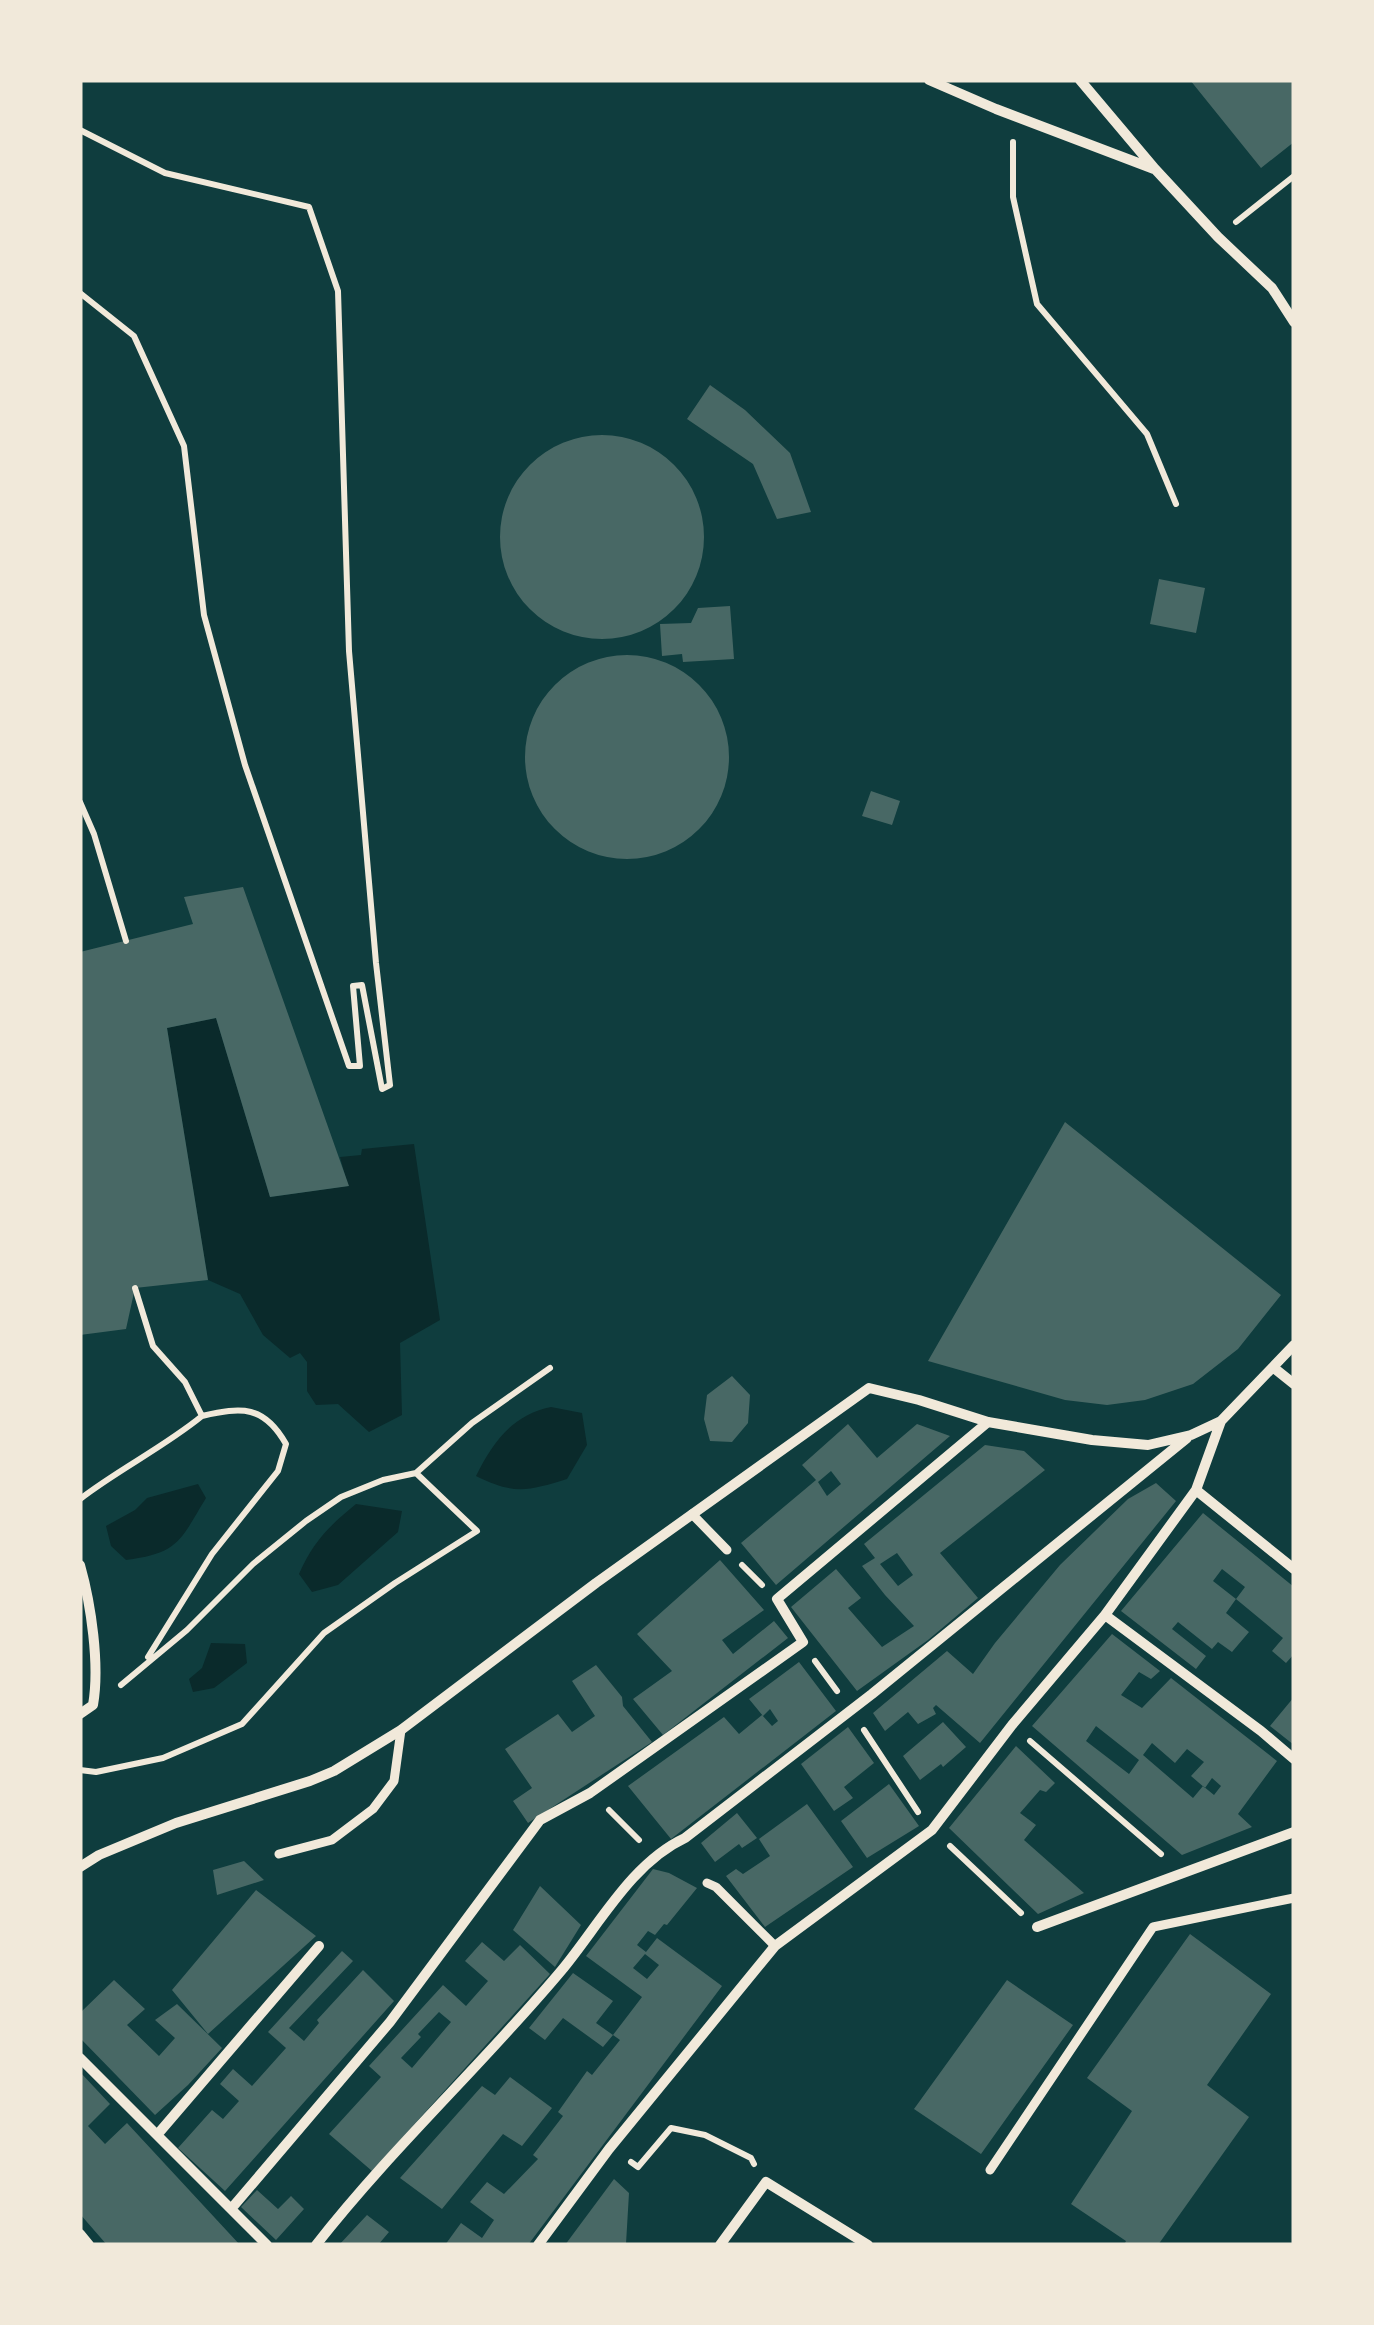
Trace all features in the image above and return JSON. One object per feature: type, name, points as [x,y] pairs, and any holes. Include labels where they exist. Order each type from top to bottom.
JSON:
[{"type":"street","points":[[929,80],[1155,169]]},
{"type":"street","points":[[1080,80],[1155,169],[1272,288],[1294,322]]},
{"type":"street","points":[[538,2245],[609,2149],[774,1946],[932,1830],[1012,1725],[1105,1615],[1196,1490],[1222,1422],[1294,1345]]},
{"type":"street","points":[[1274,1368],[1294,1384]]},
{"type":"street","points":[[80,1866],[176,1823],[334,1771],[401,1730],[596,1583],[870,1388],[988,1422],[1092,1440],[1148,1445],[1222,1422]]},
{"type":"street","points":[[231,2209],[390,2022],[540,1820],[590,1792],[802,1642],[777,1600],[988,1422]]},
{"type":"street","points":[[316,2245],[562,1970],[655,1855],[684,1838],[872,1694],[1191,1434]]},
{"type":"street","points":[[1196,1490],[1294,1569]]},
{"type":"street","points":[[692,1514],[727,1550]]},
{"type":"street","points":[[80,1565],[87,1590],[97,1684],[93,1706],[80,1714]]},
{"type":"street","points":[[1105,1615],[1294,1758]]},
{"type":"street","points":[[279,1854],[332,1840],[373,1809],[394,1781],[401,1730]]},
{"type":"street","points":[[1037,1927],[1294,1832]]},
{"type":"street","points":[[707,1883],[774,1946]]},
{"type":"street","points":[[990,2170],[1152,1926],[1294,1898]]},
{"type":"street","points":[[157,2135],[319,1946]]},
{"type":"street","points":[[80,2058],[267,2245]]},
{"type":"street","points":[[720,2245],[766,2182],[868,2245]]},
{"type":"street","points":[[80,2234],[89,2245]]},
{"type":"path","points":[[1013,116],[1013,197],[1037,304],[1147,434],[1176,504]]},
{"type":"path","points":[[80,130],[165,172],[309,206],[338,291],[349,652],[390,1086],[382,1088],[362,985],[353,986],[360,1066],[350,1066],[244,764],[204,616],[184,446],[134,336],[80,293]]},
{"type":"path","points":[[1218,237],[1294,176]]},
{"type":"path","points":[[80,802],[94,834],[126,940]]},
{"type":"path","points":[[135,1288],[152,1346],[185,1382],[202,1416]]},
{"type":"path","points":[[93,1706],[187,1630],[254,1564],[329,1505],[382,1480],[416,1473],[472,1423],[550,1368]]},
{"type":"path","points":[[80,1500],[202,1416],[256,1411],[276,1426],[286,1444],[278,1471],[212,1554],[145,1662]]},
{"type":"path","points":[[80,1770],[96,1772],[162,1758],[242,1724],[324,1633],[477,1531],[416,1473]]},
{"type":"path","points":[[727,1550],[777,1600]]},
{"type":"path","points":[[802,1642],[932,1830],[1037,1927]]},
{"type":"path","points":[[1012,1725],[1185,1874]]},
{"type":"path","points":[[590,1792],[655,1855]]},
{"type":"path","points":[[609,2149],[638,2167],[672,2128],[705,2136],[750,2158],[766,2182]]},
{"type":"water","points":[[216,1018],[270,1197],[348,1186],[340,1157],[361,1155],[362,1149],[414,1144],[440,1320],[400,1343],[402,1415],[369,1432],[338,1404],[316,1405],[307,1391],[307,1362],[300,1353],[290,1358],[263,1335],[240,1294],[208,1280],[167,1028]]},
{"type":"water","points":[[551,1407],[582,1413],[587,1445],[567,1479],[521,1489],[476,1476],[505,1432],[525,1416]]},
{"type":"water","points":[[198,1484],[206,1498],[183,1535],[168,1549],[126,1560],[111,1546],[106,1526],[135,1510],[147,1498]]},
{"type":"water","points":[[356,1504],[402,1511],[398,1532],[338,1585],[312,1592],[299,1574],[304,1563],[323,1535]]},
{"type":"water","points":[[211,1643],[245,1644],[247,1663],[214,1688],[193,1692],[189,1679],[202,1668]]},
{"type":"building","points":[[1190,80],[1294,80],[1294,142],[1261,168]]},
{"type":"building","points":[[710,385],[745,410],[790,453],[811,512],[777,519],[753,464],[687,419]]},
{"type":"building","points":[[602,435],[641,443],[674,465],[696,498],[704,537],[696,576],[674,609],[641,631],[602,639],[563,631],[530,609],[508,576],[500,537],[508,498],[530,465],[563,443]]},
{"type":"building","points":[[1159,579],[1205,588],[1196,633],[1150,624]]},
{"type":"building","points":[[730,606],[734,659],[683,662],[682,654],[662,656],[660,624],[691,623],[698,608]]},
{"type":"building","points":[[627,655],[666,663],[699,685],[721,718],[729,757],[721,796],[699,829],[666,851],[627,859],[588,851],[555,829],[533,796],[525,757],[533,718],[555,685],[588,663]]},
{"type":"building","points":[[871,791],[900,801],[892,825],[862,816]]},
{"type":"building","points":[[243,887],[349,1186],[270,1197],[216,1018],[167,1028],[208,1280],[135,1288],[126,1329],[80,1335],[80,952],[193,924],[184,897]]},
{"type":"building","points":[[1065,1122],[1281,1295],[1238,1349],[1193,1384],[1145,1400],[1107,1405],[1065,1400],[928,1361]]},
{"type":"building","points":[[732,1376],[750,1395],[748,1423],[732,1442],[710,1441],[704,1419],[707,1395]]},
{"type":"building","points":[[848,1424],[877,1458],[917,1424],[950,1436],[776,1585],[741,1543],[816,1480],[802,1465]],"holes":[[[831,1471],[841,1484],[827,1496],[818,1482]]]},
{"type":"building","points":[[985,1445],[1024,1451],[1045,1470],[940,1553],[978,1598],[857,1691],[791,1607],[836,1569],[861,1598],[848,1608],[882,1647],[914,1626],[862,1566],[875,1558],[864,1544]],"holes":[[[897,1553],[913,1575],[898,1586],[880,1564]]]},
{"type":"building","points":[[1156,1483],[1176,1501],[980,1743],[936,1705],[936,1714],[918,1724],[908,1712],[885,1731],[873,1713],[947,1651],[973,1674],[1060,1565],[1128,1499]]},
{"type":"building","points":[[1203,1513],[1294,1587],[1294,1654],[1286,1663],[1272,1651],[1283,1638],[1236,1599],[1226,1613],[1249,1632],[1232,1652],[1218,1642],[1212,1649],[1178,1622],[1172,1629],[1206,1656],[1196,1669],[1121,1611]],"holes":[[[1222,1569],[1245,1587],[1236,1599],[1213,1581]]]},
{"type":"building","points":[[720,1560],[764,1610],[722,1640],[733,1654],[774,1621],[788,1638],[663,1735],[633,1699],[672,1671],[637,1634]]},
{"type":"building","points":[[1112,1634],[1160,1671],[1151,1679],[1139,1672],[1121,1695],[1142,1708],[1171,1678],[1277,1761],[1238,1814],[1252,1827],[1182,1855],[1032,1726]],"holes":[[[1096,1726],[1139,1760],[1129,1774],[1086,1741]],[[1152,1743],[1175,1763],[1187,1749],[1204,1762],[1191,1776],[1203,1786],[1193,1798],[1143,1755]],[[1212,1778],[1221,1786],[1214,1795],[1205,1788]]]},
{"type":"building","points":[[799,1662],[836,1711],[671,1839],[628,1786],[724,1717],[739,1734],[762,1715],[772,1726],[778,1721],[770,1709],[763,1716],[749,1699]]},
{"type":"building","points":[[596,1665],[652,1742],[528,1823],[513,1801],[532,1788],[505,1749],[558,1714],[572,1732],[595,1716],[572,1681]]},
{"type":"building","points":[[1294,1697],[1294,1745],[1270,1726]]},
{"type":"building","points":[[943,1722],[966,1747],[920,1780],[903,1756]]},
{"type":"building","points":[[848,1727],[874,1763],[844,1787],[853,1798],[834,1811],[801,1764]]},
{"type":"building","points":[[1016,1746],[1055,1783],[1046,1792],[1040,1790],[1020,1813],[1036,1825],[1024,1840],[1084,1893],[1038,1914],[949,1828]]},
{"type":"building","points":[[889,1784],[919,1826],[867,1858],[841,1821]]},
{"type":"building","points":[[807,1804],[853,1867],[765,1927],[726,1876],[736,1869],[743,1874],[770,1856],[759,1839]]},
{"type":"building","points":[[737,1813],[757,1838],[742,1848],[739,1844],[715,1862],[701,1843]]},
{"type":"building","points":[[244,1861],[264,1880],[217,1895],[213,1870]]},
{"type":"building","points":[[653,1869],[697,1888],[667,1925],[655,1935],[648,1931],[637,1945],[646,1952],[657,1938],[722,1986],[528,2245],[445,2245],[461,2223],[482,2238],[494,2220],[470,2202],[487,2182],[504,2194],[538,2159],[533,2155],[563,2116],[558,2112],[587,2071],[592,2075],[620,2040],[613,2035],[642,1997],[586,1956]],"holes":[[[645,1954],[659,1965],[647,1979],[633,1968]]]},
{"type":"building","points":[[540,1886],[581,1925],[555,1967],[513,1930]]},
{"type":"building","points":[[256,1890],[316,1936],[208,2034],[172,1990]]},
{"type":"building","points":[[1190,1934],[1271,1994],[1207,2085],[1249,2117],[1158,2245],[1124,2245],[1126,2241],[1071,2204],[1132,2111],[1087,2078]]},
{"type":"building","points":[[482,1942],[504,1961],[520,1945],[550,1974],[372,2171],[329,2134],[381,2077],[369,2066],[443,1985],[466,2006],[488,1981],[465,1961]],"holes":[[[439,2012],[451,2022],[412,2068],[401,2058]]]},
{"type":"building","points":[[342,1951],[353,1961],[289,2028],[304,2041],[319,2023],[317,2020],[363,1970],[394,2001],[225,2191],[178,2148],[212,2110],[223,2119],[239,2101],[220,2084],[233,2069],[252,2086],[286,2048],[268,2032]]},
{"type":"building","points":[[573,1973],[613,2001],[596,2023],[613,2035],[603,2047],[563,2018],[545,2040],[529,2028]]},
{"type":"building","points":[[114,1980],[145,2009],[127,2025],[159,2056],[175,2038],[155,2020],[177,2004],[222,2048],[155,2115],[80,2038],[80,2013]]},
{"type":"building","points":[[1007,1980],[1073,2025],[981,2154],[914,2109]]},
{"type":"building","points":[[80,2072],[110,2104],[88,2126],[105,2144],[127,2123],[240,2245],[107,2245],[80,2214]]},
{"type":"building","points":[[510,2077],[552,2108],[522,2146],[503,2134],[442,2209],[400,2178],[482,2086],[495,2095]]},
{"type":"building","points":[[614,2179],[629,2193],[626,2244],[565,2245]]},
{"type":"building","points":[[257,2190],[278,2209],[291,2196],[304,2209],[276,2240],[241,2207]]},
{"type":"building","points":[[367,2215],[389,2232],[378,2245],[339,2245]]}]
